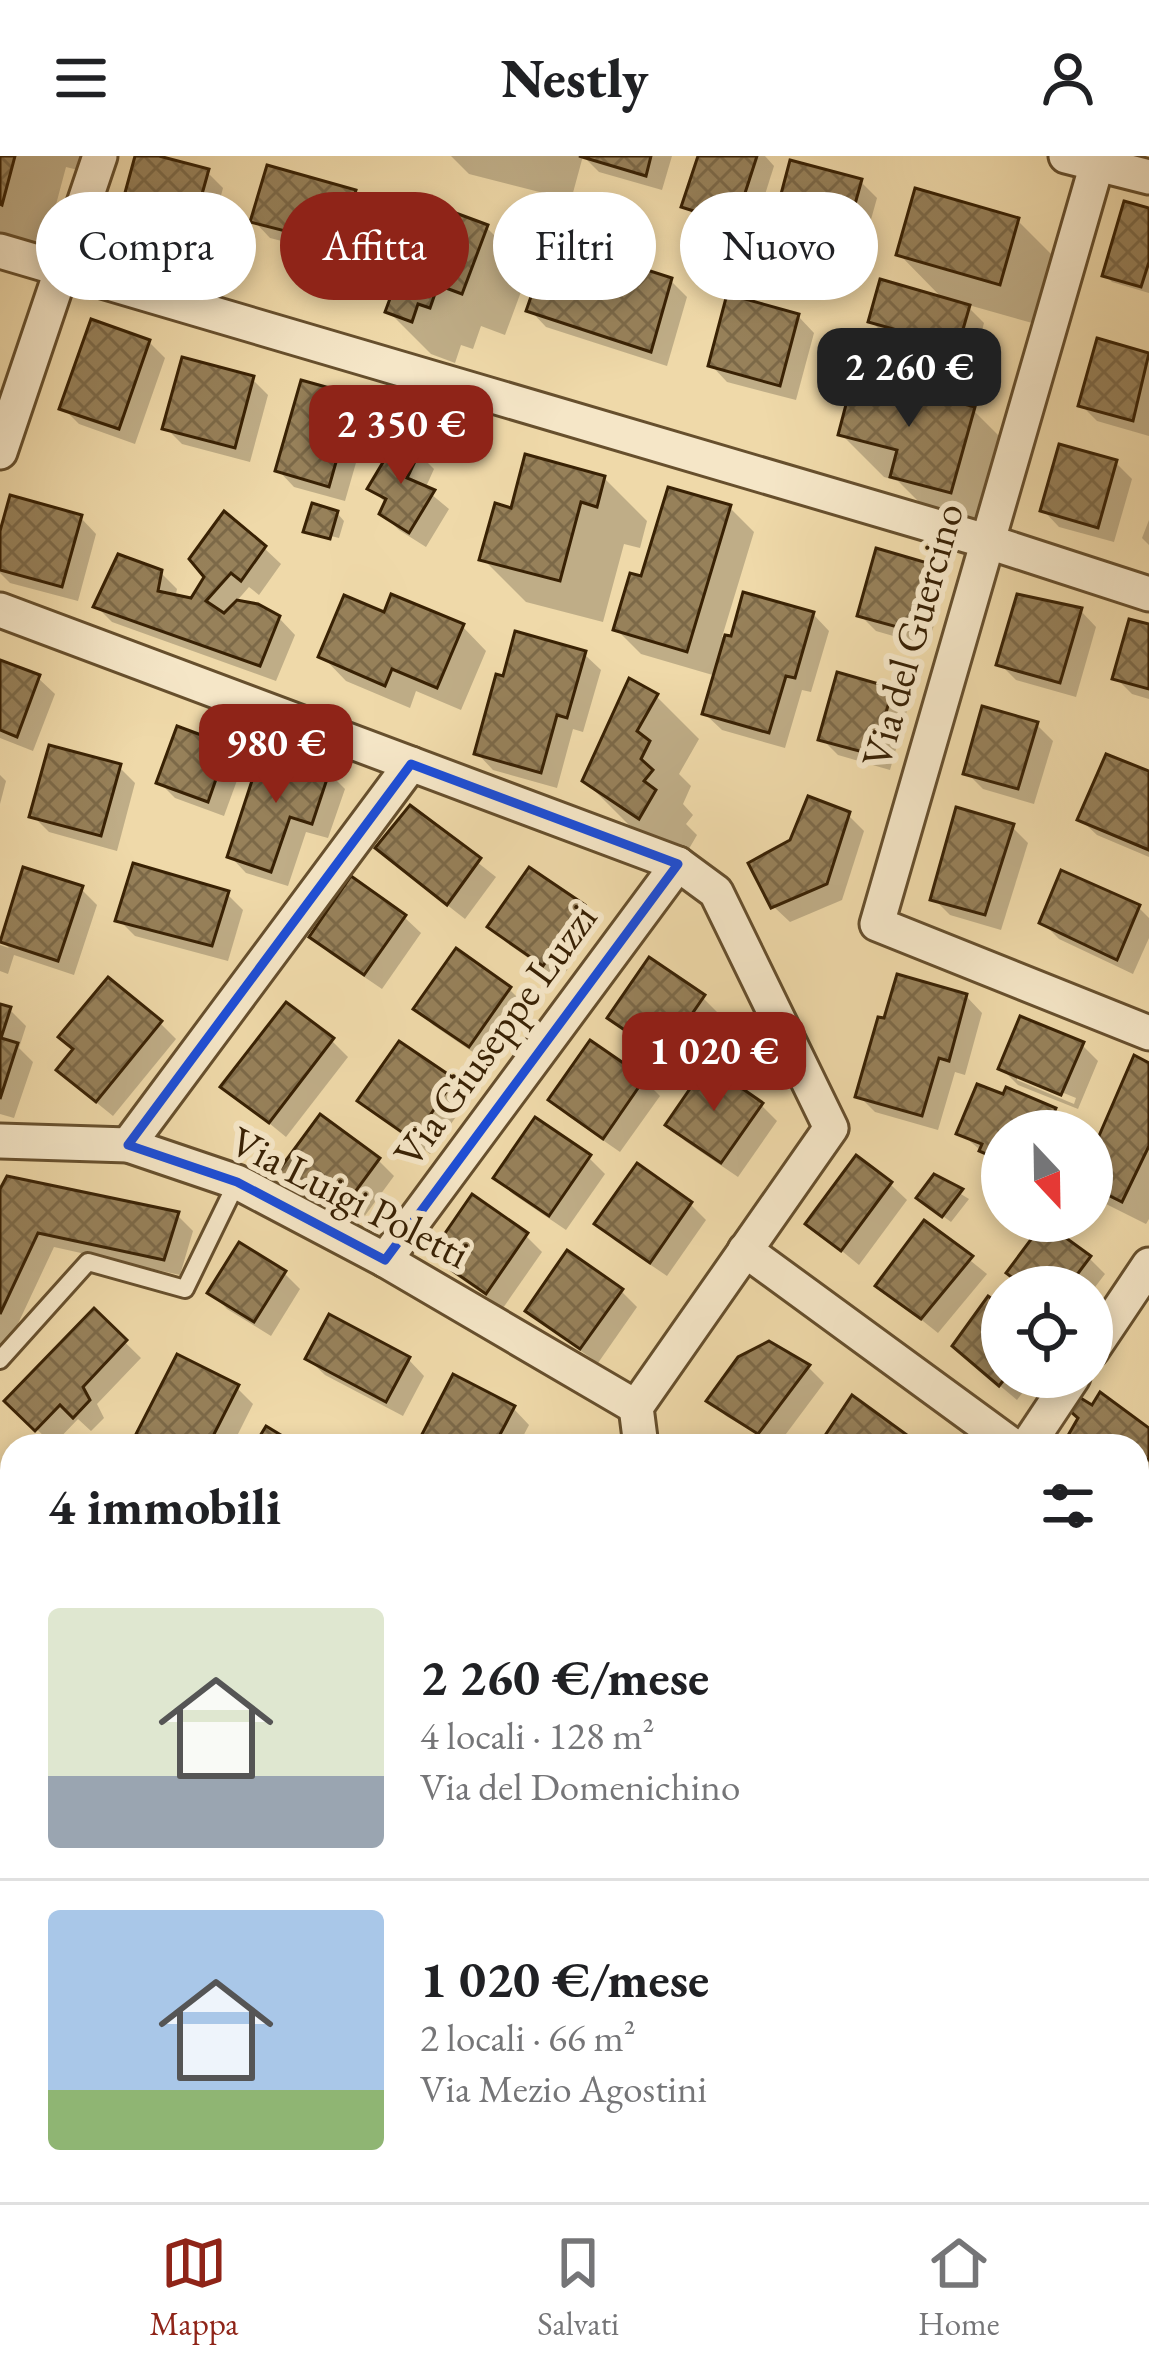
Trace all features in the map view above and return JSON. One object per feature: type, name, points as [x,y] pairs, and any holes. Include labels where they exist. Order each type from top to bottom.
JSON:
[{"type":"street","points":[[88,192],[100,156]]},
{"type":"street","points":[[1081,160],[1149,177]]},
{"type":"street","name":"Via del Guercino","points":[[1081,160],[986,541],[877,924],[1149,1033]]},
{"type":"street","points":[[0,251],[36,262]]},
{"type":"street","points":[[0,452],[52,300]]},
{"type":"street","points":[[164,300],[986,541],[1149,594]]},
{"type":"street","points":[[0,610],[677,864],[716,892],[831,1128],[637,1406],[640,1434]]},
{"type":"street","points":[[128,1145],[411,764]]},
{"type":"street","name":"Via Giuseppe Luzzi","points":[[385,1260],[677,864]]},
{"type":"street","name":"Via Luigi Poletti","points":[[0,1142],[128,1145],[237,1182],[385,1260],[637,1406]]},
{"type":"street","points":[[746,1250],[997,1434]]},
{"type":"street","points":[[1113,1319],[1149,1265]]},
{"type":"street","points":[[1035,1434],[1059,1398]]},
{"type":"lane","points":[[0,1360],[88,1262],[185,1289],[237,1182]]},
{"type":"highlighted area","points":[[411,764],[678,864],[385,1260],[237,1182],[128,1145]]},
{"type":"building","points":[[0,156],[15,156],[2,205],[0,204]]},
{"type":"building","points":[[135,156],[159,156],[209,169],[203,192],[125,192]]},
{"type":"building","points":[[579,156],[651,156],[646,176]]},
{"type":"building","points":[[698,156],[757,156],[745,192],[686,192]]},
{"type":"building","points":[[790,160],[862,179],[858,192],[782,192]]},
{"type":"building","points":[[267,165],[356,190],[280,192],[280,230],[256,224],[256,202]]},
{"type":"building","points":[[915,188],[1019,218],[1000,285],[896,255]]},
{"type":"building","points":[[1124,201],[1149,208],[1149,262],[1141,287],[1102,276]]},
{"type":"building","points":[[469,218],[488,225],[469,275]]},
{"type":"building","points":[[656,273],[672,278],[651,352],[526,311],[530,300],[656,300]]},
{"type":"building","points":[[880,279],[970,305],[958,347],[868,322],[878,300]]},
{"type":"building","points":[[389,300],[433,300],[430,308],[418,304],[412,322],[385,312]]},
{"type":"building","points":[[725,300],[749,300],[799,314],[780,386],[708,366]]},
{"type":"building","points":[[91,319],[150,340],[119,429],[59,409]]},
{"type":"building","points":[[1097,338],[1149,353],[1133,421],[1078,406]]},
{"type":"building","points":[[182,357],[254,376],[235,448],[162,429]]},
{"type":"building","points":[[854,374],[975,407],[951,493],[890,477],[897,450],[838,435]]},
{"type":"building","points":[[301,380],[355,395],[329,487],[275,471]]},
{"type":"building","points":[[398,437],[420,451],[407,478],[435,490],[409,533],[379,514],[386,499],[367,489]]},
{"type":"building","points":[[1059,444],[1117,460],[1098,528],[1040,511]]},
{"type":"building","points":[[525,454],[605,476],[597,507],[581,502],[560,581],[479,560],[495,503],[511,508]]},
{"type":"building","points":[[668,487],[731,505],[687,652],[613,630],[630,573],[641,576]]},
{"type":"building","points":[[10,495],[82,515],[62,587],[0,570],[0,531]]},
{"type":"building","points":[[312,503],[338,511],[330,539],[303,532]]},
{"type":"building","points":[[224,511],[266,546],[241,581],[231,573],[206,601],[224,613],[237,600],[280,616],[260,666],[93,607],[118,554],[162,570],[158,591],[191,598],[204,577],[189,559]]},
{"type":"building","points":[[876,548],[931,564],[912,631],[857,616]]},
{"type":"building","points":[[743,592],[814,612],[795,678],[786,676],[769,733],[702,714]]},
{"type":"building","points":[[391,594],[464,624],[437,688],[392,669],[385,686],[318,657],[344,595],[384,612]]},
{"type":"building","points":[[1017,594],[1082,608],[1060,683],[996,665]]},
{"type":"building","points":[[1129,619],[1149,624],[1149,689],[1112,679]]},
{"type":"building","points":[[515,631],[586,651],[567,718],[557,715],[541,773],[474,754],[496,674],[503,676]]},
{"type":"building","points":[[0,660],[40,675],[17,737],[0,730]]},
{"type":"building","points":[[837,672],[893,688],[874,755],[818,740]]},
{"type":"building","points":[[629,678],[658,694],[637,731],[650,741],[641,759],[653,770],[644,781],[656,790],[639,819],[582,781]]},
{"type":"building","points":[[982,706],[1038,722],[1018,789],[963,774]]},
{"type":"building","points":[[177,726],[228,745],[208,802],[156,783]]},
{"type":"building","points":[[49,745],[121,764],[101,836],[29,817]]},
{"type":"building","points":[[263,747],[330,770],[312,824],[290,817],[271,872],[227,857]]},
{"type":"building","points":[[1106,754],[1149,771],[1149,850],[1077,820]]},
{"type":"building","points":[[808,796],[850,812],[827,884],[771,908],[748,863],[790,840]]},
{"type":"building","points":[[410,805],[481,858],[447,905],[375,848]]},
{"type":"building","points":[[956,807],[1014,824],[985,915],[930,900]]},
{"type":"building","points":[[133,863],[229,891],[212,946],[115,921]]},
{"type":"building","points":[[23,867],[83,886],[58,961],[0,942]]},
{"type":"building","points":[[529,867],[585,905],[543,966],[487,927]]},
{"type":"building","points":[[1061,870],[1140,905],[1117,960],[1039,923]]},
{"type":"building","points":[[351,876],[406,915],[364,975],[309,937]]},
{"type":"building","points":[[456,948],[511,987],[469,1047],[413,1009]]},
{"type":"building","points":[[649,957],[705,995],[663,1056],[607,1018]]},
{"type":"building","points":[[897,974],[967,994],[949,1061],[939,1058],[922,1116],[855,1097],[878,1017],[884,1018]]},
{"type":"building","points":[[108,977],[162,1021],[96,1102],[56,1070],[73,1049],[58,1037]]},
{"type":"building","points":[[286,1002],[334,1038],[269,1123],[220,1087]]},
{"type":"building","points":[[0,1004],[11,1007],[1,1038],[18,1043],[0,1099]]},
{"type":"building","points":[[1020,1016],[1084,1042],[1061,1095],[998,1069]]},
{"type":"building","points":[[590,1040],[645,1078],[603,1139],[548,1100]]},
{"type":"building","points":[[399,1041],[455,1079],[413,1140],[357,1101]]},
{"type":"building","points":[[1134,1055],[1149,1063],[1149,1146],[1122,1202],[1113,1198],[1110,1110]]},
{"type":"building","points":[[707,1064],[763,1103],[721,1163],[665,1125]]},
{"type":"building","points":[[977,1084],[1003,1094],[1006,1087],[1056,1108],[981,1110],[981,1144],[956,1134]]},
{"type":"building","points":[[320,1114],[380,1158],[336,1218],[276,1174]]},
{"type":"building","points":[[535,1117],[591,1155],[549,1216],[493,1178]]},
{"type":"building","points":[[856,1155],[892,1182],[841,1251],[805,1224]]},
{"type":"building","points":[[637,1163],[692,1202],[650,1263],[594,1224]]},
{"type":"building","points":[[934,1174],[963,1189],[942,1217],[916,1198]]},
{"type":"building","points":[[7,1176],[179,1212],[164,1260],[38,1233],[0,1314],[0,1189]]},
{"type":"building","points":[[472,1194],[528,1233],[486,1294],[430,1255]]},
{"type":"building","points":[[924,1220],[973,1256],[921,1319],[875,1286]]},
{"type":"building","points":[[239,1242],[286,1271],[254,1322],[207,1293]]},
{"type":"building","points":[[1029,1242],[1072,1242],[1091,1256],[1084,1266],[1011,1266]]},
{"type":"building","points":[[567,1250],[623,1289],[580,1349],[525,1311]]},
{"type":"building","points":[[981,1306],[981,1371],[952,1346]]},
{"type":"building","points":[[94,1308],[127,1340],[83,1387],[90,1400],[73,1418],[60,1405],[35,1431],[4,1401]]},
{"type":"building","points":[[329,1314],[410,1357],[386,1402],[305,1359]]},
{"type":"building","points":[[769,1341],[810,1365],[758,1434],[706,1401],[738,1357]]},
{"type":"building","points":[[177,1354],[239,1385],[214,1434],[136,1434]]},
{"type":"building","points":[[453,1374],[515,1406],[500,1434],[422,1434]]},
{"type":"building","points":[[852,1395],[906,1434],[826,1434]]},
{"type":"building","points":[[1081,1398],[1092,1405],[1096,1398],[1108,1398],[1149,1428],[1149,1434],[1069,1434],[1078,1418],[1070,1411]]}]
